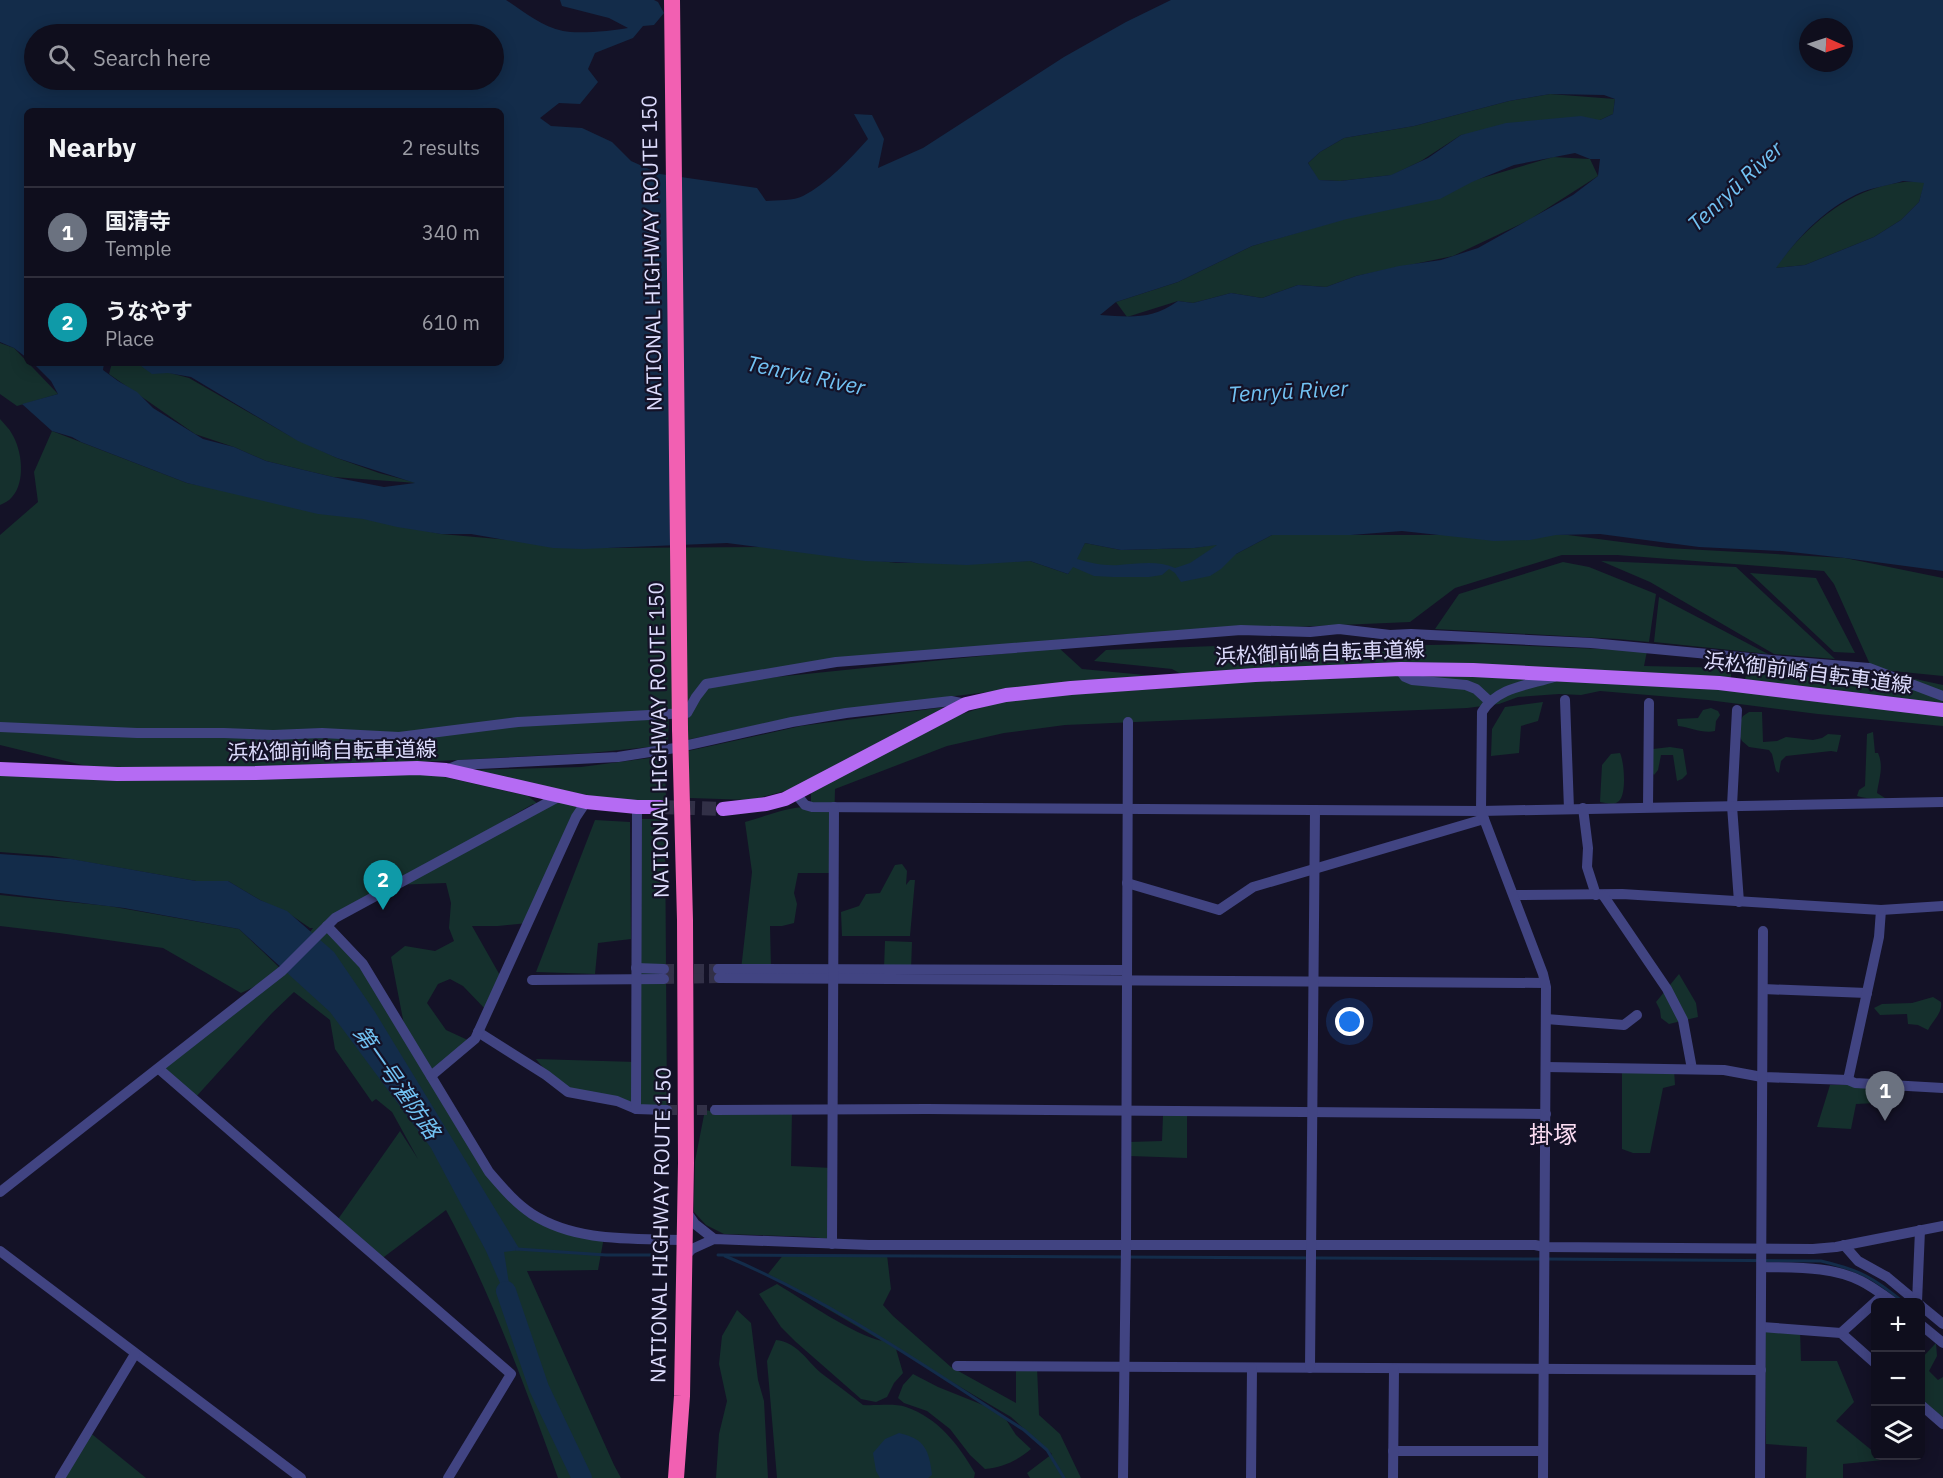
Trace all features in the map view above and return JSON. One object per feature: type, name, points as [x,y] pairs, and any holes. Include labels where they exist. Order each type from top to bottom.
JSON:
[{"type":"highway","name":"NATIONAL HIGHWAY ROUTE 150","points":[[672,0],[680,747],[685,920],[686,1211],[681,1396],[676,1478]]},
{"type":"main road","name":"浜松御前崎自転車道線","points":[[723,809],[766,804],[796,794],[966,704],[1006,695],[1071,688],[1255,675],[1399,669],[1566,674],[1719,683],[1943,710]]},
{"type":"main road","name":"浜松御前崎自転車道線","points":[[0,769],[117,774],[417,768],[446,770],[586,802],[660,807]]},
{"type":"street","points":[[0,726],[131,733],[273,735],[322,733],[399,737],[518,722],[687,713],[706,684],[836,662],[1241,630],[1310,632],[1339,629],[1390,635],[1411,634],[1591,643],[1869,668],[1943,696]]},
{"type":"street","points":[[1399,669],[1405,677],[1412,680],[1476,688],[1489,701]]},
{"type":"street","points":[[1543,1478],[1545,983],[1483,815],[1482,712],[1489,701],[1505,690],[1566,674]]},
{"type":"street","points":[[1565,700],[1569,808]]},
{"type":"street","points":[[446,770],[458,765],[618,757],[680,747],[792,722],[846,713],[951,701],[966,704]]},
{"type":"street","points":[[1648,807],[1649,703]]},
{"type":"street","points":[[1737,710],[1732,806],[1739,902]]},
{"type":"street","points":[[1123,1478],[1128,722]]},
{"type":"street","points":[[796,794],[805,805],[834,807],[1315,810],[1483,815],[1569,808],[1943,802]]},
{"type":"street","points":[[0,1192],[282,971],[327,926],[352,908],[558,797]]},
{"type":"street","points":[[431,1076],[475,1039],[576,817],[586,802]]},
{"type":"street","points":[[636,1109],[637,807]]},
{"type":"street","points":[[832,1244],[834,807]]},
{"type":"street","points":[[1583,808],[1588,848],[1587,867],[1599,895],[1667,989],[1683,1020],[1692,1069]]},
{"type":"street","points":[[1310,1368],[1315,810]]},
{"type":"street","points":[[1127,883],[1219,910],[1253,886],[1483,815]]},
{"type":"street","points":[[1514,895],[1599,895],[1881,910],[1943,906]]},
{"type":"street","points":[[1848,1080],[1879,937],[1881,910]]},
{"type":"street","points":[[327,926],[363,964],[489,1172],[531,1214],[563,1230],[692,1249],[714,1239],[832,1244],[1311,1247],[1534,1245],[1545,1247],[1813,1249],[1943,1226]]},
{"type":"street","points":[[1760,1478],[1764,931]]},
{"type":"street","points":[[532,980],[636,973],[664,974]]},
{"type":"street","points":[[719,974],[1126,976],[1314,982],[1545,983]]},
{"type":"street","points":[[1763,989],[1867,993]]},
{"type":"street","points":[[1546,1019],[1624,1026],[1637,1015]]},
{"type":"street","points":[[478,1032],[546,1075],[568,1092],[618,1101],[636,1109],[667,1110]]},
{"type":"street","points":[[1546,1067],[1724,1070],[1762,1077],[1848,1080],[1855,1083],[1943,1088]]},
{"type":"street","points":[[159,1069],[511,1374],[448,1478]]},
{"type":"street","points":[[715,1110],[1546,1114]]},
{"type":"street","points":[[686,1211],[695,1224],[714,1239]]},
{"type":"street","points":[[1845,1245],[1858,1261],[1887,1277],[1917,1302],[1920,1230]]},
{"type":"street","points":[[0,1251],[301,1478]]},
{"type":"street","points":[[1762,1267],[1815,1268],[1841,1273],[1862,1281],[1887,1298]]},
{"type":"street","points":[[1841,1333],[1883,1295]]},
{"type":"street","points":[[1925,1309],[1943,1324]]},
{"type":"street","points":[[1762,1327],[1841,1333],[1871,1360]]},
{"type":"street","points":[[1925,1328],[1943,1343]]},
{"type":"street","points":[[60,1478],[135,1354]]},
{"type":"street","points":[[957,1366],[1761,1370]]},
{"type":"street","points":[[1251,1478],[1252,1368]]},
{"type":"street","points":[[1393,1478],[1394,1369]]},
{"type":"street","points":[[1922,1406],[1943,1424]]},
{"type":"street","points":[[1393,1452],[1543,1451]]},
{"type":"green space","points":[[1550,94],[1615,99],[1613,114],[1600,120],[1461,135],[1421,161],[1392,175],[1340,181],[1318,180],[1308,163],[1320,152],[1344,138],[1414,126],[1509,101]]},
{"type":"green space","points":[[1553,157],[1590,159],[1598,176],[1529,220],[1453,256],[1356,276],[1326,287],[1298,285],[1262,298],[1231,293],[1193,303],[1178,301],[1127,317],[1116,302],[1178,282],[1252,246]]},
{"type":"green space","points":[[1900,182],[1925,182],[1919,202],[1901,220],[1874,237],[1805,265],[1775,268],[1799,239],[1843,203],[1878,187]]},
{"type":"green space","points":[[0,343],[14,348],[24,358],[24,366],[31,366],[58,394],[17,406],[0,394]]},
{"type":"green space","points":[[111,366],[143,366],[189,378],[290,436],[337,458],[417,483],[333,477],[266,461],[195,434],[109,374]]},
{"type":"green space","points":[[0,419],[9,430],[18,448],[21,475],[16,491],[9,500],[0,505]]},
{"type":"green space","points":[[52,431],[187,483],[441,534],[601,548],[765,547],[897,563],[1030,561],[1068,574],[1085,543],[1121,550],[1194,548],[1219,544],[1236,554],[1272,535],[1568,535],[1667,548],[1845,558],[1943,578],[1943,676],[1872,669],[1834,584],[1824,571],[1617,555],[1562,555],[1455,588],[1410,622],[1108,635],[825,664],[747,680],[1059,648],[1082,669],[1155,676],[1052,684],[810,714],[686,740],[669,715],[668,745],[591,753],[419,762],[427,773],[528,796],[538,804],[533,804],[352,908],[325,928],[364,967],[406,1035],[391,957],[405,946],[435,951],[454,941],[449,928],[451,903],[446,883],[394,885],[552,800],[584,806],[528,923],[472,926],[502,979],[488,1012],[463,986],[450,979],[438,984],[427,1003],[446,1030],[472,1042],[436,1072],[419,1057],[504,1193],[538,1217],[604,1237],[598,1270],[527,1271],[621,1478],[558,1478],[493,1308],[446,1210],[380,1260],[336,1222],[400,1131],[418,1159],[392,1112],[376,1099],[372,1102],[335,1049],[330,1020],[294,992],[194,1099],[159,1069],[271,979],[241,993],[163,948],[0,926],[0,895],[109,906],[239,929],[282,970],[313,928],[228,881],[196,881],[52,856],[0,852],[0,769],[111,772],[0,745],[0,535],[38,502],[34,472]]},
{"type":"green space","points":[[1601,561],[1736,567],[1835,659],[1774,654],[1650,582]]},
{"type":"green space","points":[[1563,562],[1589,567],[1656,594],[1649,642],[1435,629],[1459,594]]},
{"type":"green space","points":[[1750,573],[1816,578],[1855,653],[1834,652]]},
{"type":"green space","points":[[1659,597],[1768,654],[1654,642]]},
{"type":"green space","points":[[1483,644],[1647,651],[1644,666],[1731,668],[1731,678],[1745,679],[1748,670],[1911,688],[1915,679],[1943,685],[1943,726],[1818,714],[1708,700],[1600,691],[1581,695],[1518,697],[1499,704],[1467,708],[1065,725],[1004,733],[947,746],[835,789],[833,873],[798,873],[794,893],[797,904],[794,923],[770,926],[771,969],[741,970],[752,872],[745,822],[786,810],[811,807],[811,791],[950,718],[1002,701],[1057,695],[1203,686],[1172,669],[1094,661],[1106,650],[1216,646],[1260,652],[1377,646]]},
{"type":"green space","points":[[1543,702],[1538,721],[1521,726],[1519,753],[1491,756],[1492,729],[1505,707]]},
{"type":"green space","points":[[945,707],[793,789],[751,800],[690,798],[688,751],[801,726]]},
{"type":"green space","points":[[1711,708],[1718,711],[1720,715],[1716,721],[1715,731],[1701,731],[1678,726],[1677,719],[1698,718],[1703,710]]},
{"type":"green space","points":[[1749,712],[1762,712],[1763,742],[1777,741],[1786,737],[1813,740],[1828,734],[1841,735],[1837,752],[1786,756],[1781,761],[1779,773],[1776,771],[1769,750],[1749,747],[1742,741],[1736,729],[1743,716]]},
{"type":"green space","points":[[1873,732],[1875,753],[1878,753],[1881,763],[1877,793],[1893,803],[1857,796],[1859,790],[1865,786],[1867,734]]},
{"type":"green space","points":[[1670,747],[1683,749],[1687,774],[1677,781],[1673,755],[1661,755],[1658,770],[1654,775],[1651,771],[1653,749]]},
{"type":"green space","points":[[1620,753],[1624,777],[1622,797],[1615,803],[1600,802],[1602,765],[1611,754]]},
{"type":"green space","points":[[665,756],[666,803],[600,798],[470,770],[581,767]]},
{"type":"green space","points":[[642,819],[665,819],[667,1110],[568,1092],[554,1081],[536,1059],[636,1062]]},
{"type":"green space","points":[[595,820],[630,822],[631,939],[598,943],[595,974],[536,972]]},
{"type":"green space","points":[[902,864],[907,871],[906,885],[910,880],[915,880],[910,936],[842,936],[841,912],[859,906],[866,894],[880,893],[895,865]]},
{"type":"green space","points":[[885,941],[912,942],[911,970],[884,969]]},
{"type":"green space","points":[[1679,974],[1696,1003],[1698,1017],[1669,1024],[1661,1018],[1656,1002]]},
{"type":"green space","points":[[1933,997],[1941,1002],[1941,1006],[1928,1030],[1918,1025],[1908,1024],[1907,1014],[1880,1015],[1874,1008],[1882,1004],[1912,1003]]},
{"type":"green space","points":[[1622,1068],[1674,1069],[1675,1085],[1663,1088],[1650,1153],[1633,1153],[1622,1149]]},
{"type":"green space","points":[[1830,1085],[1897,1085],[1896,1102],[1856,1104],[1851,1129],[1817,1127]]},
{"type":"green space","points":[[705,1110],[726,1114],[792,1110],[791,1166],[832,1168],[832,1240],[813,1237],[724,1234],[706,1225],[694,1212],[695,1161]]},
{"type":"green space","points":[[1163,1115],[1187,1115],[1187,1158],[1130,1156],[1129,1142],[1162,1141]]},
{"type":"green space","points":[[784,1254],[887,1255],[891,1289],[883,1305],[951,1367],[1016,1403],[1016,1366],[1037,1367],[1039,1415],[1060,1434],[1081,1478],[1030,1478],[1027,1473],[1052,1454],[1011,1417],[896,1349],[903,1373],[894,1383],[887,1397],[876,1402],[861,1399],[781,1327],[759,1294],[777,1284],[844,1325],[882,1341],[768,1274]]},
{"type":"green space","points":[[737,1310],[751,1323],[758,1380],[764,1401],[768,1478],[716,1478],[719,1434],[727,1401],[719,1364],[722,1336]]},
{"type":"green space","points":[[1765,1328],[1800,1330],[1801,1361],[1837,1361],[1854,1402],[1836,1421],[1871,1450],[1871,1460],[1883,1460],[1843,1464],[1843,1478],[1806,1478],[1807,1447],[1766,1444]]},
{"type":"green space","points":[[776,1340],[796,1348],[821,1373],[863,1405],[906,1407],[928,1418],[946,1433],[962,1452],[975,1473],[974,1478],[777,1478],[767,1361]]},
{"type":"green space","points":[[1936,1343],[1937,1356],[1929,1371],[1938,1380],[1943,1377],[1943,1417],[1925,1406],[1925,1355]]},
{"type":"green space","points":[[913,1374],[938,1387],[988,1407],[1005,1418],[1016,1435],[1031,1449],[1010,1463],[985,1469],[970,1455],[950,1429],[927,1411],[904,1403],[898,1398],[903,1385]]},
{"type":"green space","points":[[88,1431],[146,1478],[60,1478]]},
{"type":"water","name":"Tenryū River","points":[[0,0],[506,0],[548,26],[563,31],[577,32],[628,28],[609,18],[562,6],[560,0],[654,0],[658,2],[664,13],[654,25],[643,26],[633,38],[595,53],[588,69],[598,82],[580,104],[559,103],[540,118],[551,126],[582,128],[612,142],[631,161],[660,174],[757,188],[766,201],[799,198],[821,185],[846,163],[868,139],[854,114],[872,115],[884,139],[878,168],[923,148],[1064,57],[1171,0],[1943,0],[1943,571],[1782,551],[1699,547],[1600,534],[1556,535],[1530,540],[1494,541],[1402,531],[1351,535],[1272,535],[1236,554],[1210,576],[1181,582],[1169,569],[1162,575],[1149,577],[1094,576],[1073,567],[1068,574],[1030,561],[967,565],[865,561],[727,543],[583,549],[553,548],[471,534],[441,534],[363,519],[318,514],[187,483],[52,431],[22,404],[58,394],[51,381],[36,366],[104,366],[103,370],[137,392],[153,408],[203,439],[234,447],[266,461],[333,477],[384,487],[415,483],[337,458],[298,441],[191,377],[168,373],[152,374],[141,366],[504,366],[504,108],[24,108],[24,356],[0,342]],"holes":[[[1550,94],[1604,95],[1615,99],[1613,114],[1600,120],[1581,116],[1506,123],[1461,135],[1428,158],[1391,175],[1340,181],[1319,180],[1308,163],[1320,152],[1344,138],[1414,126],[1509,101]],[[1575,153],[1590,159],[1600,159],[1598,176],[1573,195],[1478,248],[1441,260],[1399,266],[1356,276],[1326,287],[1298,285],[1262,298],[1231,293],[1193,303],[1178,301],[1159,311],[1140,316],[1100,315],[1116,302],[1178,282],[1252,246],[1347,219],[1440,199],[1472,182],[1514,165]],[[1903,181],[1924,183],[1919,202],[1901,220],[1874,237],[1805,265],[1776,268],[1803,234],[1825,214],[1849,198],[1862,192]],[[1085,543],[1121,550],[1217,545],[1190,563],[1175,568],[1154,563],[1108,565],[1077,559]]]},
{"type":"water","points":[[0,854],[71,859],[196,881],[228,881],[260,900],[287,911],[334,952],[375,1012],[520,1250],[504,1252],[514,1315],[486,1251],[431,1148],[330,1012],[239,929],[124,908],[0,893]]},
{"type":"water","points":[[899,1433],[915,1439],[924,1447],[932,1475],[928,1478],[880,1478],[876,1471],[873,1453],[885,1439]]},
{"type":"waterway","points":[[517,1249],[606,1255],[665,1255]]},
{"type":"waterway","points":[[718,1255],[1540,1259]]},
{"type":"waterway","points":[[725,1256],[841,1314],[1024,1430],[1047,1450],[1064,1478]]},
{"type":"waterway","points":[[1547,1259],[1821,1261],[1865,1276],[1898,1298]]},
{"type":"waterway","name":"第一号湛防路","points":[[506,1291],[539,1388],[582,1478]]},
{"type":"tunnel","points":[[660,807],[723,809]]},
{"type":"tunnel","points":[[664,969],[718,969]]},
{"type":"tunnel","points":[[664,979],[719,978]]},
{"type":"tunnel","points":[[667,1110],[715,1110]]},
{"type":"place","name":"うなやす","points":[[383,910]]},
{"type":"place","name":"国清寺","points":[[1885,1121]]},
{"type":"district","name":"掛塚","points":[[1553,1135]]}]
